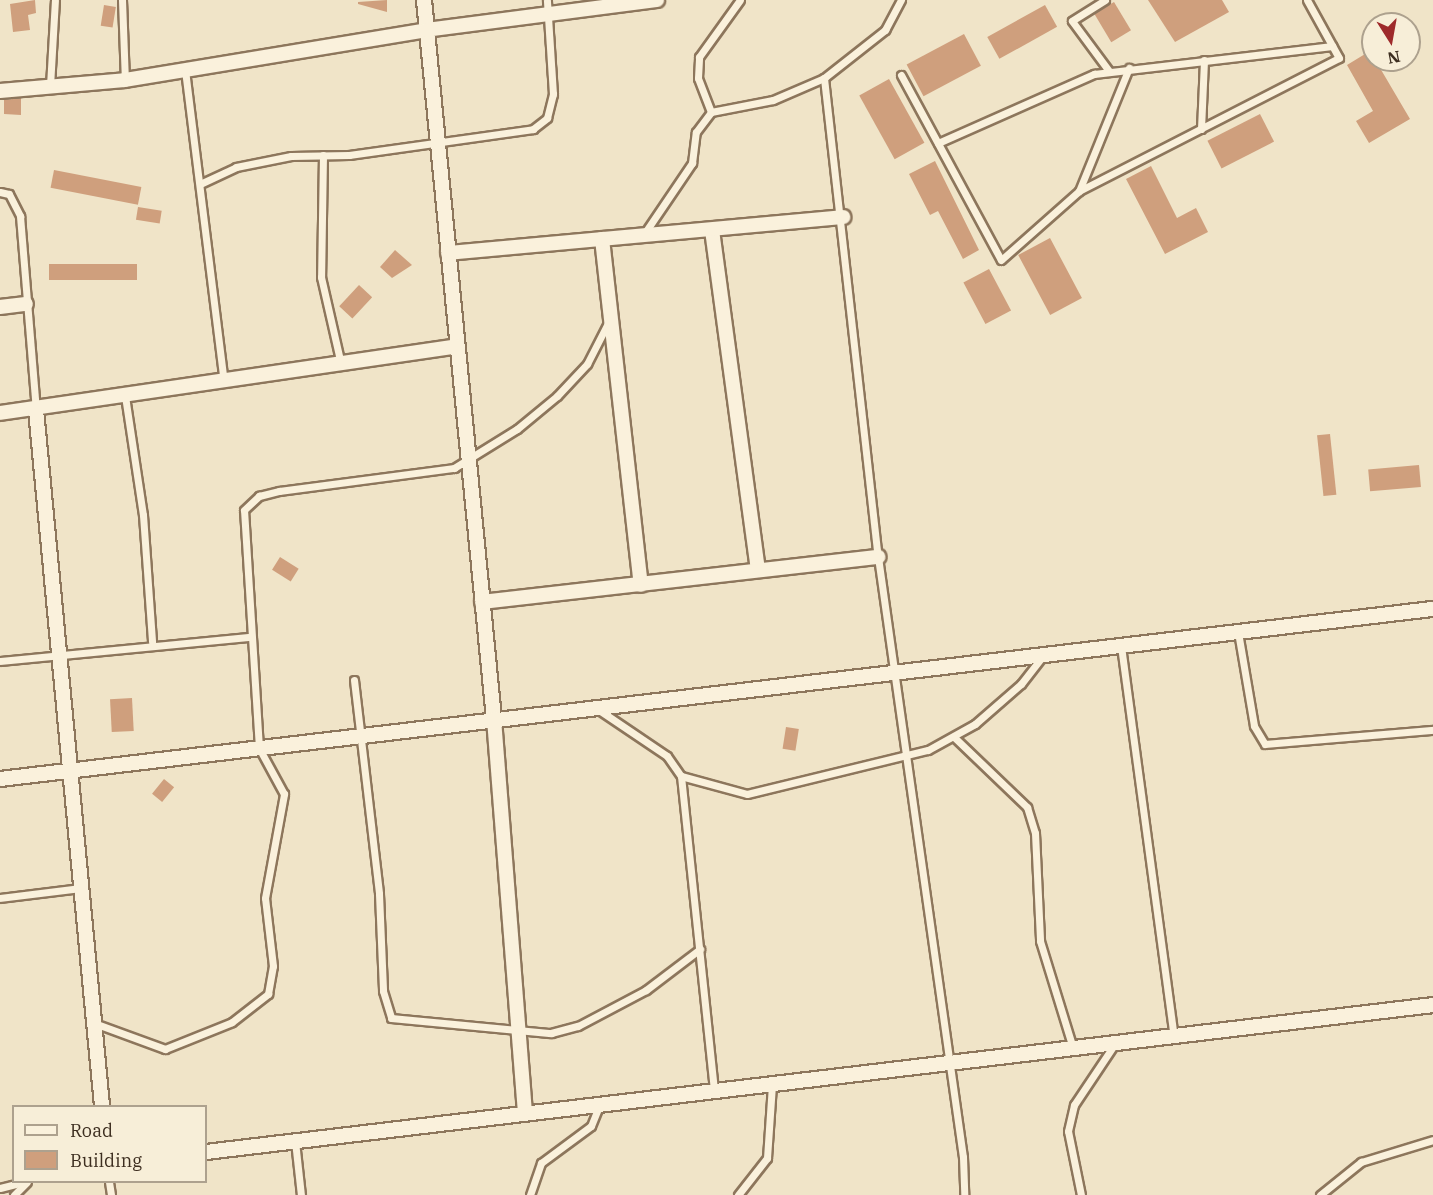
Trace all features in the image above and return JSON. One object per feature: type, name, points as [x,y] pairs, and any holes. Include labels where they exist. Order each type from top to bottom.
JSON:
[{"type":"street","points":[[424,0],[494,719],[525,1113]]},
{"type":"street","points":[[0,91],[125,80],[426,30],[657,0]]},
{"type":"street","points":[[448,254],[843,217]]},
{"type":"street","points":[[712,230],[759,570]]},
{"type":"street","points":[[602,239],[641,585]]},
{"type":"street","points":[[0,307],[26,304]]},
{"type":"street","points":[[0,413],[36,410],[457,346]]},
{"type":"street","points":[[36,410],[102,1105]]},
{"type":"street","points":[[482,602],[878,557]]},
{"type":"street","points":[[0,779],[1238,630],[1433,609]]},
{"type":"street","points":[[207,1152],[1433,1005]]},
{"type":"lane","points":[[50,86],[55,0]]},
{"type":"lane","points":[[122,0],[125,80]]},
{"type":"lane","points":[[200,184],[261,161],[437,145],[532,129],[548,118],[553,66],[547,0]]},
{"type":"lane","points":[[711,112],[698,78],[699,57],[740,0]]},
{"type":"lane","points":[[642,236],[692,163],[696,132],[711,112],[773,100],[825,78],[885,30],[901,0]]},
{"type":"lane","points":[[1105,0],[1072,21],[1109,71]]},
{"type":"lane","points":[[901,75],[1001,260],[1079,191],[1339,58],[1307,0]]},
{"type":"lane","points":[[938,143],[1109,71],[1332,46]]},
{"type":"lane","points":[[1201,129],[1204,60]]},
{"type":"lane","points":[[1079,191],[1129,68]]},
{"type":"lane","points":[[185,70],[224,381]]},
{"type":"lane","points":[[825,78],[843,217],[878,557],[896,671],[947,1063],[963,1157],[964,1195]]},
{"type":"lane","points":[[323,155],[321,277],[341,364]]},
{"type":"lane","points":[[0,192],[18,205],[36,410]]},
{"type":"lane","points":[[94,1023],[165,1049],[232,1022],[268,994],[273,966],[265,898],[284,794],[259,748],[243,528],[244,510],[259,496],[434,473],[454,468],[468,455],[517,429],[557,396],[587,364],[611,318]]},
{"type":"lane","points":[[125,396],[143,515],[152,642]]},
{"type":"lane","points":[[1238,630],[1254,726],[1265,744],[1433,730]]},
{"type":"lane","points":[[0,662],[59,652],[152,642],[250,637]]},
{"type":"lane","points":[[1121,644],[1174,1036]]},
{"type":"lane","points":[[681,776],[747,794],[907,756],[955,738],[1022,684],[1046,653]]},
{"type":"lane","points":[[354,680],[379,894],[383,991],[391,1018],[518,1028],[551,1033],[578,1026],[646,990],[700,949]]},
{"type":"lane","points":[[594,707],[667,756],[681,776],[714,1091]]},
{"type":"lane","points":[[955,738],[1027,807],[1035,833],[1040,941],[1073,1048]]},
{"type":"lane","points":[[0,898],[81,888]]},
{"type":"lane","points":[[1081,1195],[1068,1131],[1074,1104],[1115,1043]]},
{"type":"lane","points":[[738,1195],[767,1158],[772,1084]]},
{"type":"lane","points":[[530,1195],[541,1163],[591,1126],[600,1104]]},
{"type":"lane","points":[[1320,1195],[1361,1162],[1433,1140]]},
{"type":"lane","points":[[295,1141],[301,1195]]},
{"type":"lane","points":[[0,1188],[22,1183]]},
{"type":"lane","points":[[14,1195],[25,1183]]},
{"type":"building","points":[[35,0],[36,13],[28,15],[30,30],[13,32],[10,4]]},
{"type":"building","points":[[387,0],[387,12],[358,4],[358,2]]},
{"type":"building","points":[[1148,0],[1222,0],[1229,12],[1175,42]]},
{"type":"building","points":[[1114,2],[1131,30],[1111,42],[1094,14]]},
{"type":"building","points":[[104,5],[116,7],[113,28],[101,26]]},
{"type":"building","points":[[1045,5],[1057,27],[999,59],[987,37]]},
{"type":"building","points":[[964,34],[981,66],[924,96],[907,65]]},
{"type":"building","points":[[1361,56],[1361,72],[1382,72],[1410,119],[1369,143],[1356,121],[1373,111],[1347,65]]},
{"type":"building","points":[[889,79],[924,143],[895,159],[859,95]]},
{"type":"building","points":[[21,98],[21,115],[4,114],[4,100]]},
{"type":"building","points":[[1260,114],[1274,142],[1222,168],[1207,141]]},
{"type":"building","points":[[935,161],[979,250],[963,259],[938,211],[930,215],[909,174]]},
{"type":"building","points":[[1151,166],[1177,218],[1196,208],[1208,232],[1165,254],[1126,179]]},
{"type":"building","points":[[54,170],[141,187],[138,205],[51,188]]},
{"type":"building","points":[[138,207],[162,211],[160,224],[136,220]]},
{"type":"building","points":[[1050,238],[1082,298],[1050,315],[1018,255]]},
{"type":"building","points":[[395,250],[412,265],[392,278],[380,267]]},
{"type":"building","points":[[49,264],[137,264],[137,280],[49,280]]},
{"type":"building","points":[[989,269],[1011,310],[985,324],[963,283]]},
{"type":"building","points":[[359,285],[372,297],[352,318],[339,306]]},
{"type":"building","points":[[1330,434],[1336,495],[1323,496],[1317,435]]},
{"type":"building","points":[[1419,465],[1421,487],[1370,491],[1368,469]]},
{"type":"building","points":[[280,557],[299,569],[291,581],[272,570]]},
{"type":"building","points":[[132,698],[134,731],[112,732],[110,699]]},
{"type":"building","points":[[786,727],[799,729],[795,751],[783,749]]},
{"type":"building","points":[[164,779],[174,787],[162,802],[152,794]]}]
